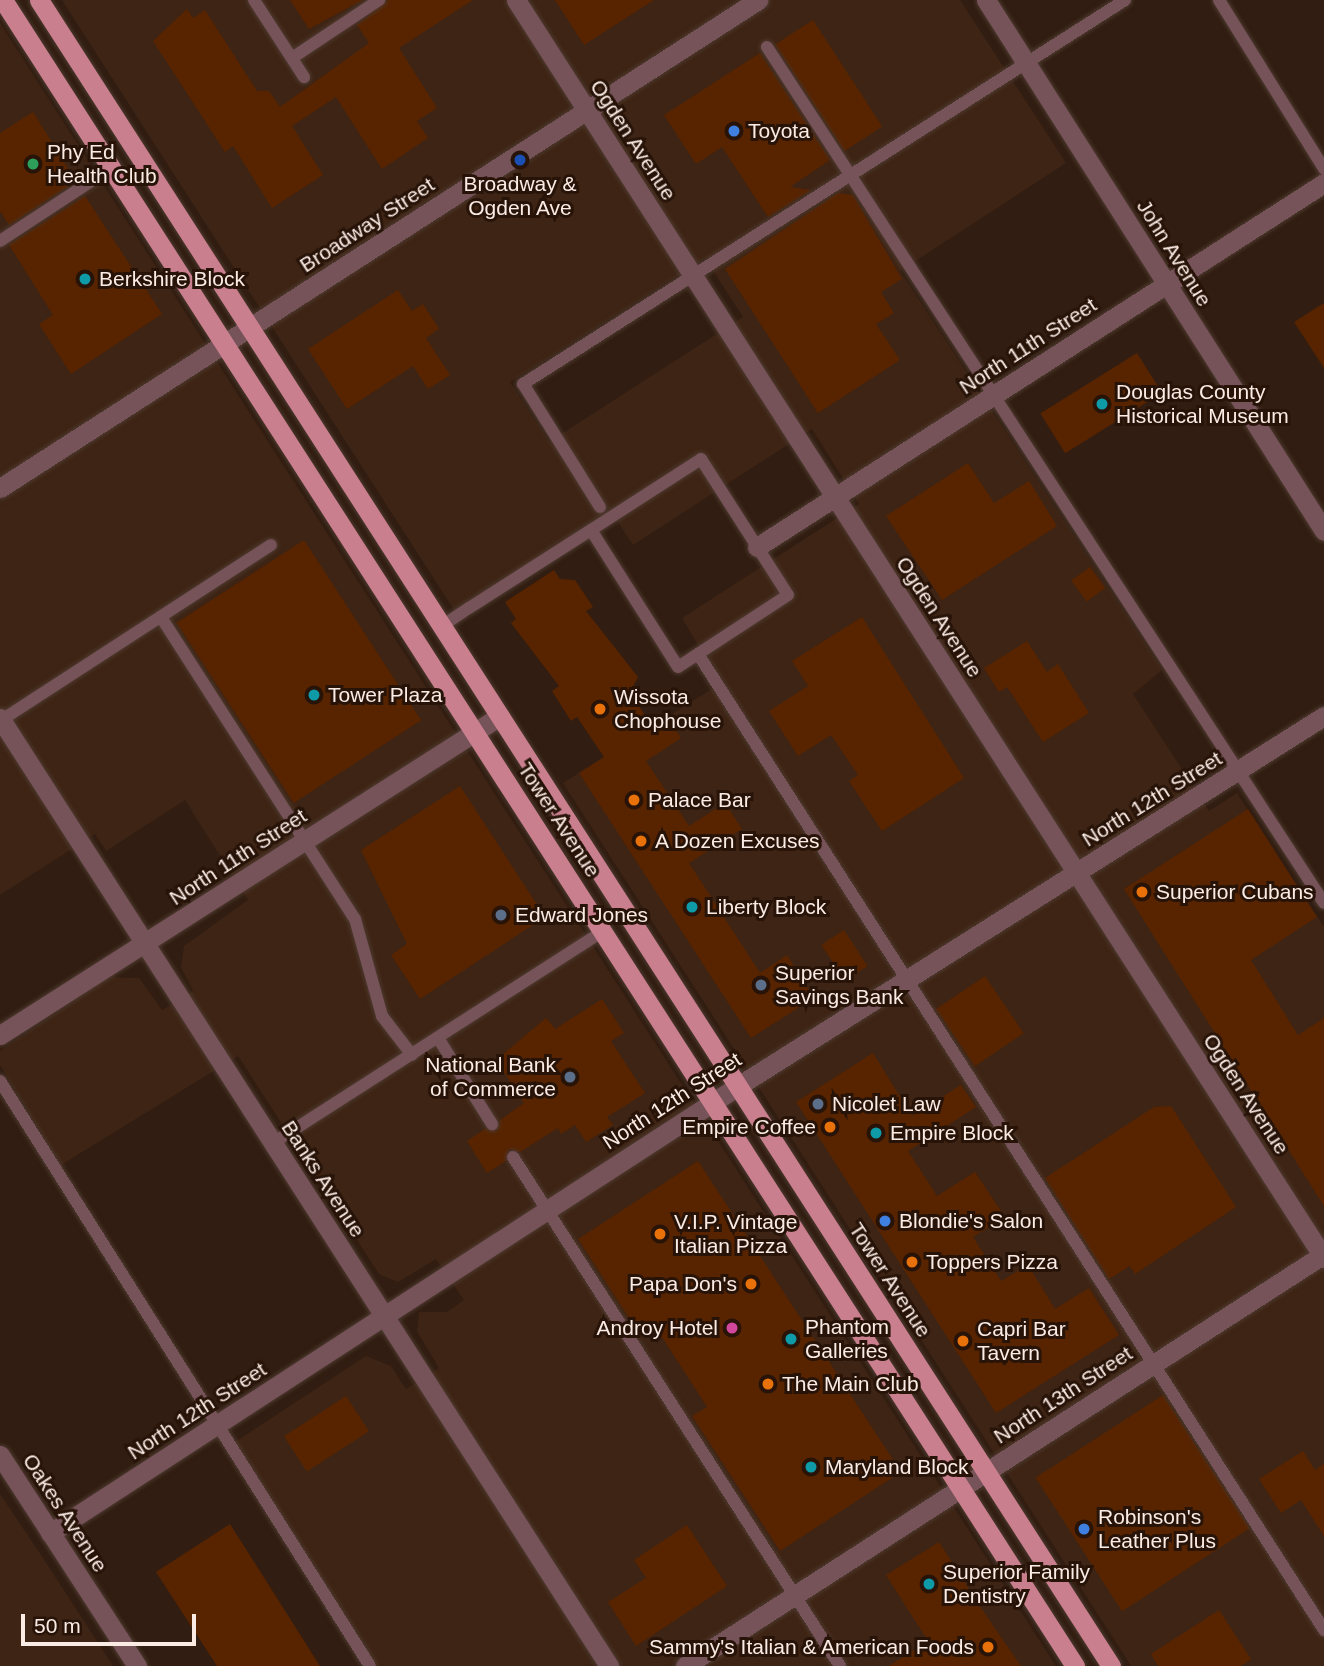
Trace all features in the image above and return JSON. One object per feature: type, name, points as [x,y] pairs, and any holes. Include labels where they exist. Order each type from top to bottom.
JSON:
[{"type":"main road","name":"Tower Avenue","points":[[3,0],[1075,1666]]},
{"type":"main road","name":"Tower Avenue","points":[[39,0],[1111,1666]]},
{"type":"street","name":"Ogden Avenue","points":[[516,0],[1323,1256]]},
{"type":"street","name":"Broadway Street","points":[[0,488],[758,0]]},
{"type":"street","name":"John Avenue","points":[[986,0],[1324,531]]},
{"type":"street","name":"North 11th Street","points":[[757,547],[1324,183]]},
{"type":"street","name":"North 11th Street","points":[[0,1035],[500,716]]},
{"type":"street","name":"North 12th Street","points":[[50,1533],[713,1102],[1324,716]]},
{"type":"street","name":"Banks Avenue","points":[[1,720],[608,1666]]},
{"type":"street","name":"North 13th Street","points":[[685,1666],[1323,1256]]},
{"type":"street","name":"Oakes Avenue","points":[[0,1455],[137,1666]]},
{"type":"lane","points":[[254,0],[304,77]]},
{"type":"lane","points":[[292,58],[379,0]]},
{"type":"lane","points":[[600,507],[523,384],[1125,0]]},
{"type":"lane","points":[[1219,0],[1324,169]]},
{"type":"lane","points":[[767,47],[1324,903]]},
{"type":"lane","points":[[0,241],[111,168]]},
{"type":"lane","points":[[442,626],[701,459],[788,595],[678,667],[591,530]]},
{"type":"lane","points":[[1,720],[271,545]]},
{"type":"lane","points":[[161,617],[306,840],[359,927],[384,1022],[412,1055]]},
{"type":"lane","points":[[698,654],[905,981],[1324,1630]]},
{"type":"lane","points":[[273,1143],[603,931]]},
{"type":"lane","points":[[438,1038],[492,1124]]},
{"type":"lane","points":[[0,1081],[370,1666]]},
{"type":"lane","points":[[513,1157],[840,1666]]},
{"type":"shaded area","points":[[62,0],[960,0],[1066,163],[900,271],[1162,670],[1133,694],[1209,811],[1237,793],[1324,927],[1324,1666],[1131,1666],[563,783],[721,683],[682,618],[859,504],[812,429],[633,545],[612,513],[456,613]],"holes":[[[705,258],[743,317],[549,442],[510,382]]]},
{"type":"shaded area","points":[[0,23],[1056,1666],[376,1666],[235,1442],[366,1356],[391,1366],[406,1389],[439,1368],[417,1331],[419,1312],[447,1312],[464,1300],[436,1259],[398,1282],[379,1274],[238,1056],[61,1165],[0,1065],[0,1051],[109,977],[139,978],[162,1010],[193,991],[181,967],[184,946],[248,900],[185,800],[106,851],[95,834],[0,895]]},
{"type":"shaded area","points":[[0,1494],[43,1558],[113,1666],[0,1666]]},
{"type":"building","points":[[290,0],[363,0],[309,29]]},
{"type":"building","points":[[388,0],[473,0],[399,48],[437,108],[417,121],[428,138],[382,169],[336,97],[292,126],[323,175],[272,208],[233,146],[225,152],[153,41],[187,9],[193,18],[205,10],[257,91],[269,91],[280,107],[369,43],[357,25]]},
{"type":"building","points":[[555,0],[654,0],[584,45]]},
{"type":"building","points":[[813,20],[882,127],[844,151],[775,45]]},
{"type":"building","name":"Toyota","points":[[760,53],[830,160],[790,187],[811,190],[768,217],[722,147],[696,164],[664,115]]},
{"type":"building","name":"Phy Ed Health Club","points":[[33,112],[76,181],[9,225],[0,211],[0,133]]},
{"type":"building","points":[[838,193],[853,195],[902,279],[881,292],[894,313],[876,324],[900,360],[818,413],[725,269]]},
{"type":"building","name":"Berkshire Block","points":[[85,196],[162,314],[71,374],[39,324],[53,315],[9,245]]},
{"type":"building","points":[[398,290],[412,311],[423,304],[439,329],[426,338],[450,375],[428,389],[413,366],[347,409],[308,349]]},
{"type":"building","points":[[1324,303],[1324,368],[1294,322]]},
{"type":"building","name":"Douglas County Historical Museum","points":[[1137,353],[1162,393],[1065,453],[1040,413]]},
{"type":"building","points":[[968,463],[994,503],[1029,481],[1057,526],[942,600],[886,516]]},
{"type":"building","name":"Tower Plaza","points":[[304,540],[421,720],[294,803],[177,623]]},
{"type":"building","points":[[1090,567],[1105,588],[1087,602],[1071,581]]},
{"type":"building","points":[[554,570],[560,579],[575,580],[593,607],[586,611],[638,677],[630,693],[653,727],[668,717],[681,738],[646,761],[689,826],[725,803],[742,829],[689,863],[760,973],[787,955],[814,998],[751,1038],[579,773],[604,757],[577,717],[571,721],[552,691],[559,686],[511,623],[516,619],[505,602]]},
{"type":"building","points":[[862,617],[964,778],[882,831],[849,781],[858,775],[831,735],[798,756],[769,711],[808,686],[792,661]]},
{"type":"building","points":[[1027,641],[1047,672],[1058,664],[1089,713],[1043,742],[1007,687],[999,692],[984,668]]},
{"type":"building","points":[[460,786],[545,917],[420,999],[391,955],[407,944],[361,850]]},
{"type":"building","points":[[1248,809],[1317,917],[1251,960],[1298,1035],[1324,1018],[1324,1206],[1124,889]]},
{"type":"building","name":"Superior Savings Bank","points":[[844,930],[867,966],[845,981],[821,945]]},
{"type":"building","points":[[985,976],[1024,1033],[975,1066],[936,1009]]},
{"type":"building","name":"National Bank of Commerce","points":[[602,999],[624,1033],[611,1041],[645,1093],[607,1117],[613,1125],[586,1142],[575,1125],[561,1134],[558,1128],[520,1152],[509,1149],[506,1161],[487,1173],[467,1141],[485,1129],[497,1131],[500,1120],[524,1103],[496,1060],[546,1018],[555,1029]]},
{"type":"building","points":[[873,1053],[912,1116],[961,1085],[976,1107],[908,1151],[937,1196],[975,1172],[1005,1217],[973,1237],[1001,1281],[1028,1265],[1055,1309],[1089,1288],[1119,1335],[996,1413],[796,1102]]},
{"type":"building","points":[[1171,1106],[1236,1207],[1135,1274],[1130,1266],[1109,1279],[1045,1178],[1154,1107]]},
{"type":"building","points":[[698,1161],[901,1472],[780,1551],[692,1416],[707,1407],[651,1320],[636,1329],[578,1239]]},
{"type":"building","points":[[1163,1395],[1250,1528],[1122,1611],[1036,1478]]},
{"type":"building","points":[[346,1396],[369,1431],[307,1472],[284,1436]]},
{"type":"building","points":[[1303,1451],[1315,1470],[1324,1464],[1324,1536],[1301,1500],[1281,1513],[1259,1479]]},
{"type":"building","points":[[230,1524],[320,1666],[217,1666],[156,1572]]},
{"type":"building","points":[[687,1525],[727,1586],[636,1646],[608,1602],[646,1578],[634,1560]]},
{"type":"building","points":[[939,1542],[1021,1666],[889,1666],[928,1641],[886,1575]]},
{"type":"building","points":[[1219,1610],[1251,1659],[1241,1666],[1158,1666],[1151,1654]]},
{"type":"place","name":"Toyota","points":[[734,131]]},
{"type":"place","name":"Broadway & Ogden Ave","points":[[520,160]]},
{"type":"place","name":"Phy Ed Health Club","points":[[33,164]]},
{"type":"place","name":"Berkshire Block","points":[[85,279]]},
{"type":"place","name":"Douglas County Historical Museum","points":[[1102,404]]},
{"type":"place","name":"Tower Plaza","points":[[314,695]]},
{"type":"place","name":"Wissota Chophouse","points":[[600,709]]},
{"type":"place","name":"Palace Bar","points":[[634,800]]},
{"type":"place","name":"A Dozen Excuses","points":[[641,841]]},
{"type":"place","name":"Superior Cubans","points":[[1142,892]]},
{"type":"place","name":"Liberty Block","points":[[692,907]]},
{"type":"place","name":"Edward Jones","points":[[501,915]]},
{"type":"place","name":"Superior Savings Bank","points":[[761,985]]},
{"type":"place","name":"National Bank of Commerce","points":[[570,1077]]},
{"type":"place","name":"Nicolet Law","points":[[818,1104]]},
{"type":"place","name":"Empire Coffee","points":[[830,1127]]},
{"type":"place","name":"Empire Block","points":[[876,1133]]},
{"type":"place","name":"Blondie's Salon","points":[[885,1221]]},
{"type":"place","name":"V.I.P. Vintage Italian Pizza","points":[[660,1234]]},
{"type":"place","name":"Toppers Pizza","points":[[912,1262]]},
{"type":"place","name":"Papa Don's","points":[[751,1284]]},
{"type":"place","name":"Androy Hotel","points":[[732,1328]]},
{"type":"place","name":"Phantom Galleries","points":[[791,1339]]},
{"type":"place","name":"Capri Bar Tavern","points":[[963,1341]]},
{"type":"place","name":"The Main Club","points":[[768,1384]]},
{"type":"place","name":"Maryland Block","points":[[811,1467]]},
{"type":"place","name":"Robinson's Leather Plus","points":[[1084,1529]]},
{"type":"place","name":"Superior Family Dentistry","points":[[929,1584]]},
{"type":"place","name":"Sammy's Italian & American Foods","points":[[988,1647]]}]
